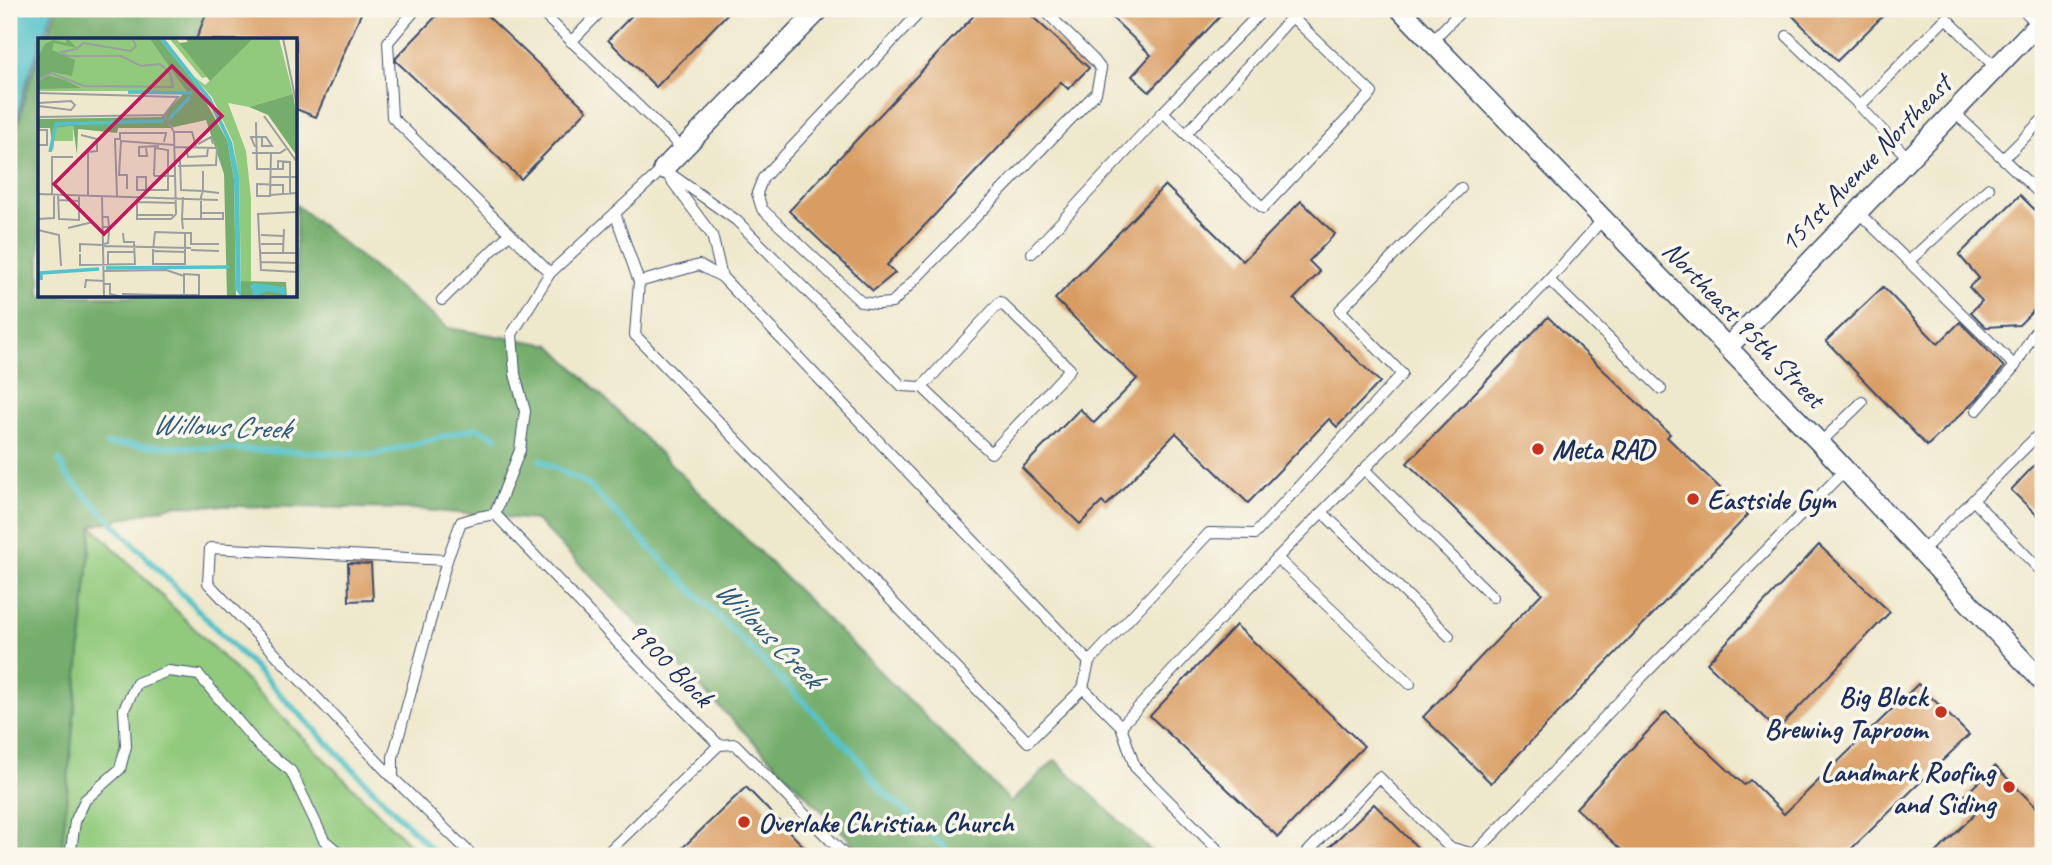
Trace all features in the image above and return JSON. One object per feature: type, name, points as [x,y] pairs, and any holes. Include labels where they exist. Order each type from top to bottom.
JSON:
[{"type":"street","points":[[663,169],[820,9]]},
{"type":"street","name":"Northeast 95th Street","points":[[1400,9],[1820,443],[2043,682]]},
{"type":"street","name":"151st Avenue Northeast","points":[[1728,347],[2040,21]]},
{"type":"lane","points":[[416,9],[388,42],[393,117],[550,273]]},
{"type":"lane","points":[[538,9],[683,149]]},
{"type":"lane","points":[[571,41],[603,9]]},
{"type":"lane","points":[[923,9],[762,177],[757,192],[762,209],[861,302],[892,303],[1096,93],[1101,69],[1043,9]]},
{"type":"lane","points":[[1032,253],[1163,112],[1264,9]]},
{"type":"lane","points":[[1432,42],[1463,9]]},
{"type":"lane","points":[[2022,9],[2040,21]]},
{"type":"lane","points":[[1163,112],[1263,208],[1372,93],[1290,13],[1186,134]]},
{"type":"lane","points":[[1860,106],[1946,18],[1996,68]]},
{"type":"lane","points":[[1787,36],[1860,106],[1908,158]]},
{"type":"lane","points":[[1954,112],[2041,194]]},
{"type":"lane","points":[[2003,159],[2043,119]]},
{"type":"lane","points":[[2041,194],[2043,159]]},
{"type":"lane","points":[[393,778],[393,757],[447,560],[461,522],[495,514],[520,450],[525,411],[516,374],[512,334],[550,273],[663,169]]},
{"type":"lane","points":[[663,169],[712,235],[722,276]]},
{"type":"lane","points":[[663,169],[736,220],[902,386],[922,387],[991,453],[1070,369],[1000,302],[922,387]]},
{"type":"lane","points":[[615,213],[639,282],[635,335],[1028,742],[1083,688],[1089,662],[1209,533],[1255,534],[1402,374],[1340,310],[1461,188]]},
{"type":"lane","points":[[1909,261],[1989,188]]},
{"type":"lane","points":[[1857,211],[2015,366]]},
{"type":"lane","points":[[1121,726],[1277,558],[1549,280],[1603,219]]},
{"type":"lane","points":[[442,300],[510,233]]},
{"type":"lane","points":[[639,282],[699,265],[722,276],[1089,662]]},
{"type":"lane","points":[[1549,280],[1661,389]]},
{"type":"lane","points":[[1977,410],[2015,366],[2034,333]]},
{"type":"lane","points":[[1820,443],[1862,402]]},
{"type":"lane","points":[[1922,551],[2043,430]]},
{"type":"lane","points":[[1364,469],[1493,597]]},
{"type":"lane","points":[[1304,856],[1380,778],[1449,847],[1474,854],[1642,677],[1845,470]]},
{"type":"lane","points":[[1973,500],[2043,573]]},
{"type":"lane","points":[[1322,512],[1449,636]]},
{"type":"lane","name":"9900 Block","points":[[495,514],[719,745],[735,744],[846,856]]},
{"type":"lane","points":[[447,560],[210,548],[208,583],[393,778],[473,856]]},
{"type":"lane","points":[[1277,558],[1410,684]]},
{"type":"lane","points":[[70,856],[75,822],[85,800],[120,769],[126,746],[124,709],[136,683],[167,671],[199,676],[258,745],[291,771],[324,840],[343,856]]},
{"type":"lane","points":[[1083,688],[1121,726],[1135,767],[1224,856]]},
{"type":"lane","points":[[604,856],[719,745]]},
{"type":"green space","points":[[57,9],[208,9],[197,38],[46,38]]},
{"type":"green space","points":[[38,58],[38,298],[298,298],[298,207],[448,328],[551,345],[1011,802],[1055,760],[1156,856],[866,856],[536,520],[414,509],[176,505],[92,526],[61,856],[9,856],[9,166],[26,90]]},
{"type":"green space","points":[[92,526],[421,856],[60,856]]},
{"type":"water","points":[[9,9],[54,9],[43,38],[38,38],[38,51],[24,89],[9,157]]},
{"type":"building","points":[[208,9],[363,9],[316,117],[298,110],[298,38],[197,38]]},
{"type":"building","points":[[443,9],[480,9],[587,110],[521,179],[396,61]]},
{"type":"building","points":[[638,9],[732,9],[656,87],[608,40]]},
{"type":"building","points":[[980,9],[1024,9],[1089,68],[1068,89],[1061,82],[887,265],[895,273],[873,291],[789,211]]},
{"type":"building","points":[[1103,9],[1227,9],[1149,92],[1132,76],[1151,55]]},
{"type":"building","points":[[1786,9],[1890,9],[1837,61]]},
{"type":"building","points":[[1165,185],[1243,261],[1301,201],[1335,234],[1309,261],[1320,272],[1294,299],[1380,382],[1337,427],[1329,419],[1248,503],[1176,433],[1106,506],[1102,502],[1080,524],[1022,468],[1080,409],[1094,423],[1137,379],[1055,299]]},
{"type":"building","points":[[2020,195],[2043,218],[2043,301],[2019,325],[1986,327],[1971,312],[1982,301],[1969,287],[1979,278],[1959,255]]},
{"type":"building","points":[[1883,287],[1938,344],[1960,322],[2004,367],[1978,398],[1927,446],[1826,341]]},
{"type":"building","points":[[1548,317],[1670,434],[1667,437],[1748,515],[1491,783],[1423,717],[1542,593],[1407,463]]},
{"type":"building","points":[[2043,456],[2043,521],[2011,490]]},
{"type":"building","points":[[1819,545],[1890,612],[1777,730],[1707,663]]},
{"type":"building","points":[[348,563],[371,564],[373,600],[349,601]]},
{"type":"building","points":[[1236,625],[1364,746],[1278,837],[1150,716]]},
{"type":"building","points":[[1918,684],[1969,735],[1844,856],[1628,856],[1576,808],[1666,712],[1744,785],[1750,780],[1784,814]]},
{"type":"building","points":[[1995,766],[2043,814],[2043,844],[2031,856],[1933,856],[1979,810],[1965,795]]},
{"type":"building","name":"Overlake Christian Church","points":[[746,787],[813,856],[674,856]]},
{"type":"building","points":[[1374,804],[1426,856],[1320,856]]},
{"type":"waterway","name":"Willows Creek","points":[[107,444],[374,455],[476,428],[496,437]]},
{"type":"waterway","points":[[59,460],[67,476],[438,856]]},
{"type":"waterway","name":"Willows Creek","points":[[540,460],[587,484],[854,753],[881,790],[953,856]]},
{"type":"place","name":"Meta RAD","points":[[1538,449]]},
{"type":"place","name":"Eastside Gym","points":[[1693,499]]},
{"type":"place","name":"Big Block Brewing Taproom","points":[[1941,712]]},
{"type":"place","name":"Landmark Roofing and Siding","points":[[2009,787]]},
{"type":"place","name":"Overlake Christian Church","points":[[744,822]]}]
